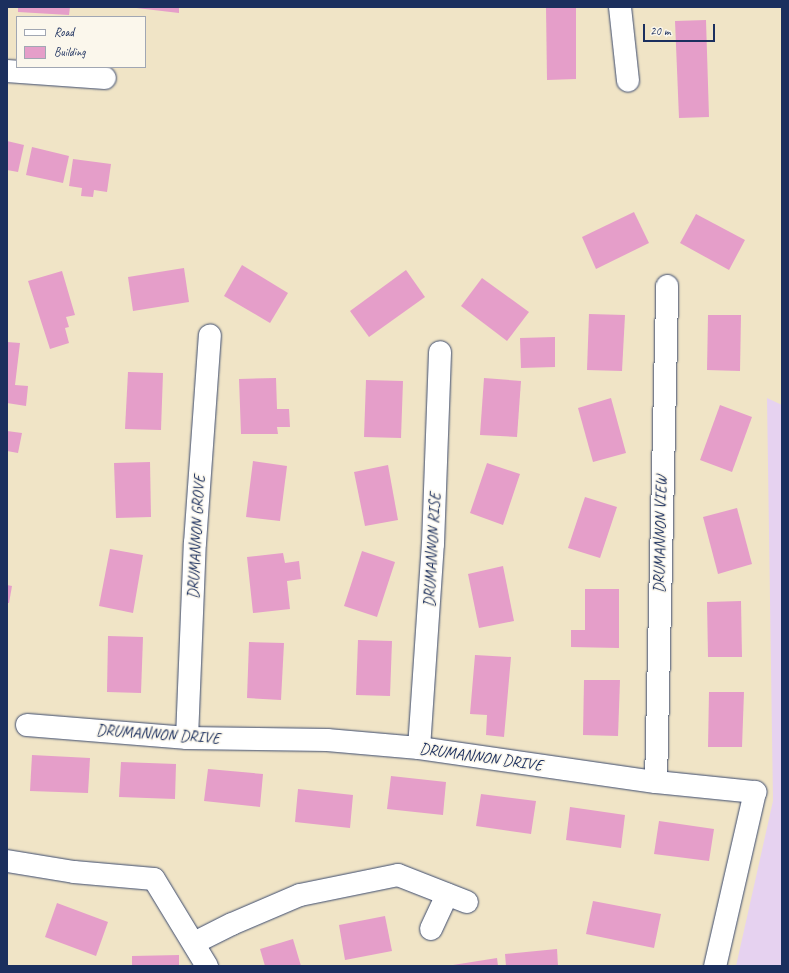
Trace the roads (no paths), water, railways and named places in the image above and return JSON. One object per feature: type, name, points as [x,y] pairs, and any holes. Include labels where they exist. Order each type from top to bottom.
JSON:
[{"type":"street","points":[[620,7],[628,82]]},
{"type":"street","points":[[7,70],[105,78]]},
{"type":"street","name":"DRUMANNON VIEW","points":[[656,782],[660,485],[667,286]]},
{"type":"street","name":"DRUMANNON GROVE","points":[[188,738],[195,543],[210,336]]},
{"type":"street","name":"DRUMANNON RISE","points":[[419,748],[433,544],[440,352]]},
{"type":"street","name":"DRUMANNON DRIVE","points":[[27,725],[188,738],[327,740],[419,748],[656,782],[755,792],[715,966]]},
{"type":"street","points":[[7,861],[74,872],[154,879],[207,966]]},
{"type":"street","points":[[194,943],[232,924],[300,895],[398,875],[457,898],[431,929]]}]
